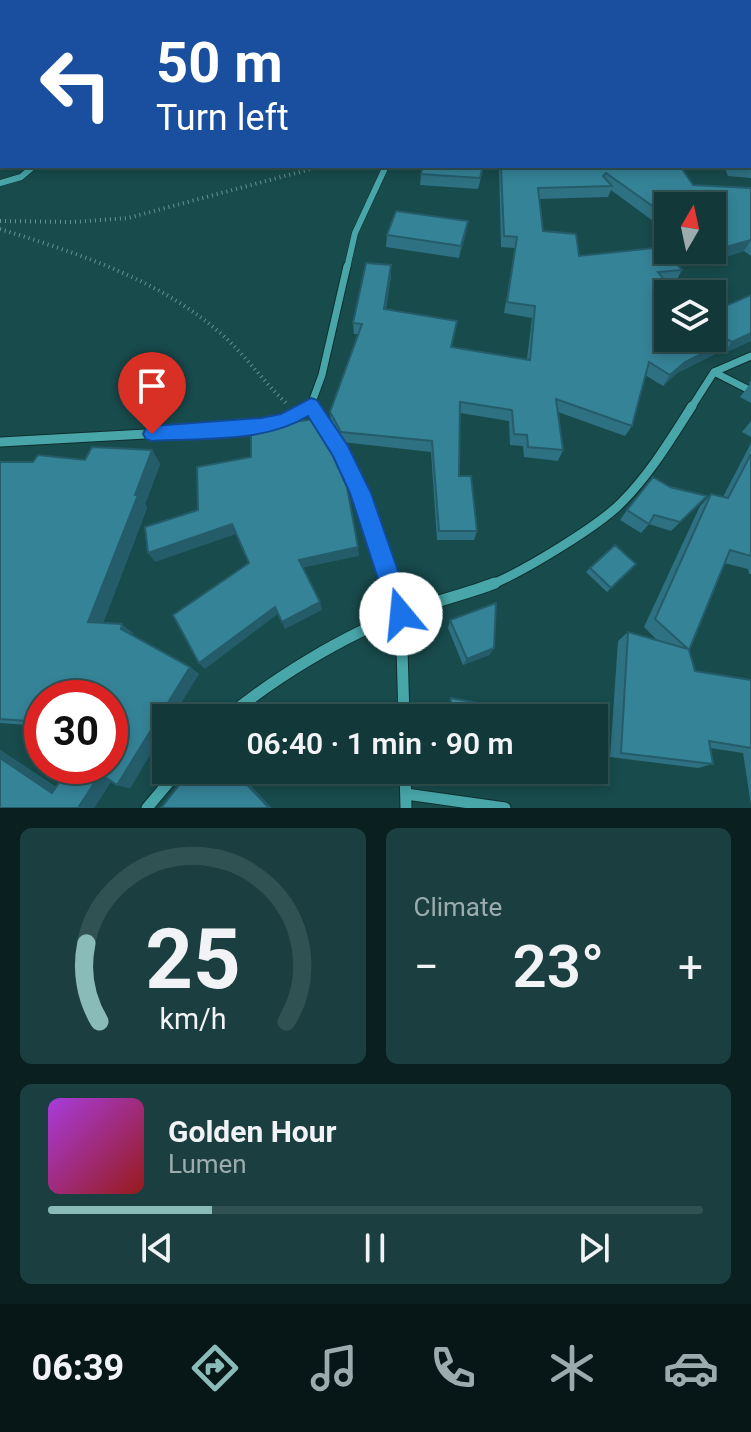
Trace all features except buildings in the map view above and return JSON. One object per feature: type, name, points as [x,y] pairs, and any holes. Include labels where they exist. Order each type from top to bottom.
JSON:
[{"type":"street","points":[[0,183],[21,177],[32,168]]},
{"type":"street","points":[[0,442],[237,429],[286,420],[299,414],[311,405],[330,346],[355,233],[385,168]]},
{"type":"street","points":[[243,704],[307,661],[401,614],[498,582],[556,549],[621,504],[662,453],[714,372],[751,356]]},
{"type":"street","points":[[714,372],[751,391]]},
{"type":"street","points":[[311,405],[341,451],[361,493],[401,614],[404,704]]},
{"type":"street","points":[[147,808],[167,784]]},
{"type":"street","points":[[406,801],[505,808]]},
{"type":"path","points":[[0,221],[95,222],[144,215],[201,202],[256,181],[313,168]]},
{"type":"path","points":[[0,229],[87,256],[179,305],[216,329],[267,386],[299,414]]},
{"type":"route","points":[[152,434],[261,426],[286,420],[311,405],[341,451],[361,493],[401,614]]}]
